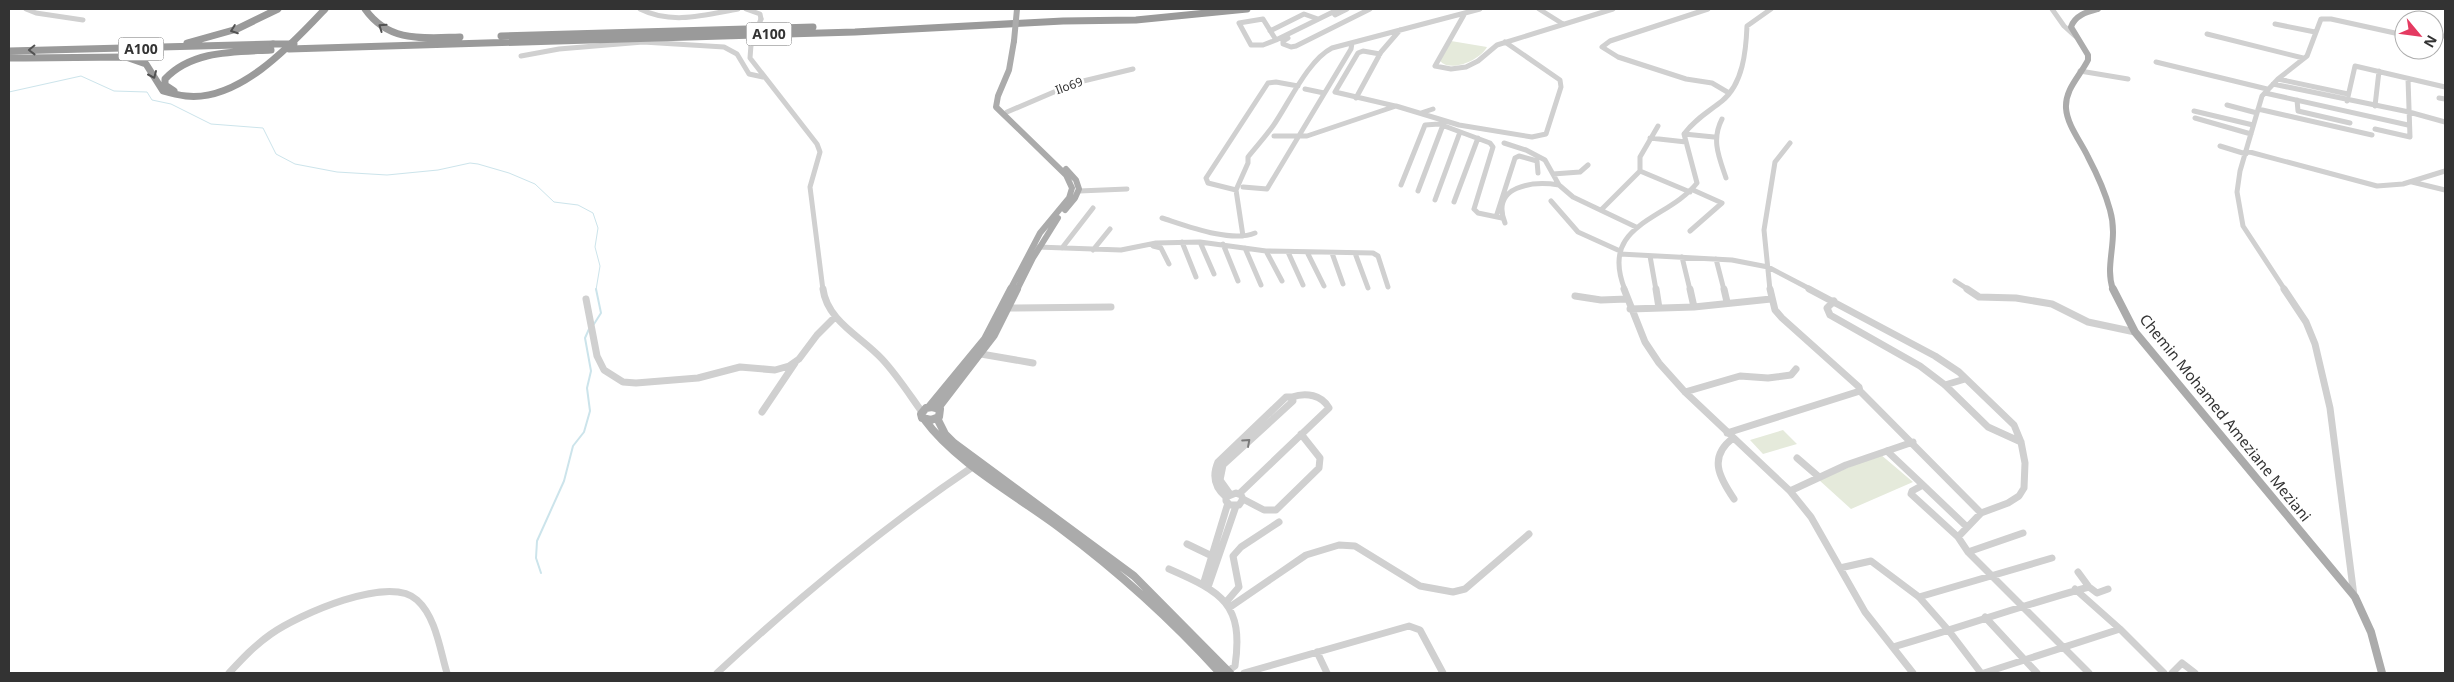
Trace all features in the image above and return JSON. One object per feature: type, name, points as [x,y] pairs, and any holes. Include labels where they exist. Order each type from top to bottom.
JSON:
[{"type":"highway","points":[[107,49],[162,46],[205,39],[241,27],[278,9]]},
{"type":"highway","points":[[272,47],[220,54],[196,60],[171,72],[165,79],[166,85],[177,91],[198,92],[223,87],[244,78],[288,41],[318,9]]},
{"type":"highway","points":[[24,58],[126,57],[146,64],[150,68],[158,87],[163,91],[185,95],[207,93],[235,85],[259,73],[325,9]]},
{"type":"highway","points":[[365,9],[376,23],[391,33],[414,37],[463,37]]},
{"type":"highway","name":"A100","points":[[9,58],[463,37],[872,26],[1034,16],[1125,15],[1197,9]]},
{"type":"highway","name":"A100","points":[[292,46],[855,32],[1063,21],[1136,20],[1247,9]]},
{"type":"highway","name":"A100","points":[[9,51],[272,47]]},
{"type":"main road","points":[[925,413],[938,408],[981,354],[1008,308],[1046,225],[1069,198],[1071,184],[1066,175],[996,106],[1010,70],[1016,9]]},
{"type":"main road","points":[[2076,36],[2071,27],[2076,18],[2098,9]]},
{"type":"main road","name":"Chemin Mohamed Ameziane Meziani","points":[[2076,36],[2088,55],[2086,64],[2066,98],[2067,116],[2104,188],[2114,229],[2115,245],[2110,269],[2111,284],[2135,332],[2355,597],[2371,632],[2382,673]]},
{"type":"main road","points":[[925,413],[985,339],[1036,247],[1075,199],[1079,191],[1075,177],[1007,112],[997,100]]},
{"type":"main road","points":[[936,418],[941,413],[938,408]]},
{"type":"main road","points":[[925,413],[936,418],[941,429],[954,443],[1134,576],[1161,601],[1226,673]]},
{"type":"main road","points":[[925,413],[942,442],[1124,577],[1226,673]]},
{"type":"street","points":[[26,9],[34,13],[83,20]]},
{"type":"street","points":[[640,9],[656,16],[670,17],[702,16],[738,9]]},
{"type":"street","points":[[746,9],[760,14],[761,19],[749,52],[750,58],[817,144],[820,152],[810,187],[824,299],[835,317],[880,357],[925,413]]},
{"type":"street","points":[[1276,40],[1261,18],[1238,23],[1252,46],[1263,46],[1276,40],[1339,9]]},
{"type":"street","points":[[1347,9],[1284,40],[1283,44],[1288,47],[1296,46],[1370,9]]},
{"type":"street","points":[[1243,236],[1236,190],[1247,165],[1248,156],[1272,128],[1298,86],[1326,51],[1480,9]]},
{"type":"street","points":[[1539,9],[1563,24]]},
{"type":"street","points":[[1465,13],[1435,66],[1452,69],[1466,67],[1478,61],[1491,48],[1505,42],[1613,9]]},
{"type":"street","points":[[1708,9],[1610,40],[1602,47],[1618,56],[1686,79],[1712,83],[1730,93]]},
{"type":"street","points":[[1684,134],[1734,89],[1748,40],[1747,26],[1771,9]]},
{"type":"street","points":[[2052,9],[2064,26],[2076,36]]},
{"type":"street","points":[[1270,31],[1303,14],[1318,19]]},
{"type":"street","points":[[2355,597],[2330,408],[2315,344],[2301,314],[2243,226],[2237,192],[2257,111],[2266,91],[2307,56],[2321,20],[2327,18],[2394,33]]},
{"type":"street","points":[[2275,24],[2315,32]]},
{"type":"street","points":[[1356,98],[1380,54],[1400,30]]},
{"type":"street","points":[[2207,34],[2303,58]]},
{"type":"street","points":[[520,56],[559,49],[643,42],[724,47],[737,54],[749,74],[763,77]]},
{"type":"street","points":[[1380,54],[1365,51],[1358,53],[1335,90],[1339,95],[1396,106],[1459,124],[1532,137],[1546,134],[1561,87],[1560,80],[1505,42]]},
{"type":"street","points":[[1243,187],[1266,189],[1352,43]]},
{"type":"street","points":[[2156,62],[2297,100],[2408,125]]},
{"type":"street","points":[[2348,98],[2355,66],[2445,87]]},
{"type":"street","name":"Ilo69","points":[[1007,112],[1075,83],[1134,68]]},
{"type":"street","points":[[2375,106],[2379,71]]},
{"type":"street","points":[[2080,72],[2128,79]]},
{"type":"street","points":[[2278,79],[2375,106],[2409,112],[2445,122]]},
{"type":"street","points":[[2227,105],[2410,138],[2408,125],[2408,79]]},
{"type":"street","points":[[1236,190],[1208,183],[1205,180],[1237,127],[1268,83],[1276,82],[1298,86]]},
{"type":"street","points":[[2273,84],[2348,98]]},
{"type":"street","points":[[1305,89],[1324,93]]},
{"type":"street","points":[[2297,100],[2298,111],[2350,123]]},
{"type":"street","points":[[1274,136],[1296,138],[1307,136],[1396,106]]},
{"type":"street","points":[[1421,113],[1433,108]]},
{"type":"street","points":[[2194,111],[2253,125]]},
{"type":"street","points":[[2195,118],[2251,134]]},
{"type":"street","points":[[1722,120],[1715,129],[1714,137],[1726,178]]},
{"type":"street","points":[[1401,185],[1424,125],[1431,123],[1443,125],[1490,143],[1493,149],[1474,209],[1478,213],[1502,218]]},
{"type":"street","points":[[1418,191],[1443,125]]},
{"type":"street","points":[[1601,210],[1626,188],[1640,171],[1640,157],[1658,126]]},
{"type":"street","points":[[1435,200],[1460,132]]},
{"type":"street","points":[[1684,134],[1714,137]]},
{"type":"street","points":[[1684,134],[1697,183],[1692,191],[1636,227],[1626,238],[1620,252],[1619,276],[1630,309],[1645,342],[1659,363],[1685,392],[1790,490],[1811,517],[1865,612],[1913,673]]},
{"type":"street","points":[[1454,202],[1478,138]]},
{"type":"street","points":[[1650,138],[1686,142]]},
{"type":"street","points":[[1504,142],[1526,150],[1545,160],[1559,185],[1573,197],[1636,227]]},
{"type":"street","points":[[1790,143],[1775,162],[1764,230],[1771,299],[1775,310],[1859,386],[1860,391],[1913,442],[1981,513]]},
{"type":"street","points":[[2220,146],[2377,186],[2410,182],[2445,171]]},
{"type":"street","points":[[1502,218],[1515,158],[1523,156],[1537,161],[1538,173]]},
{"type":"street","points":[[1552,174],[1580,172],[1588,165]]},
{"type":"street","points":[[1640,171],[1662,182],[1722,203],[1690,231]]},
{"type":"street","points":[[2410,182],[2445,190]]},
{"type":"street","points":[[1502,218],[1508,194],[1517,187],[1533,183],[1559,185]]},
{"type":"street","points":[[1079,191],[1127,189]]},
{"type":"street","points":[[1551,201],[1578,232],[1620,252],[1650,256],[1716,259],[1768,267],[1935,356],[1965,379],[2014,425],[2021,442],[2025,463],[2024,488],[2019,496],[2008,503],[1981,513],[1958,537]]},
{"type":"street","points":[[1062,248],[1093,208]]},
{"type":"street","points":[[1162,218],[1201,229],[1243,236],[1255,233]]},
{"type":"street","points":[[1093,250],[1110,229]]},
{"type":"street","points":[[1182,242],[1196,277]]},
{"type":"street","points":[[1036,247],[1093,250],[1126,249],[1149,245],[1200,242],[1266,251],[1373,253],[1378,256],[1388,288]]},
{"type":"street","points":[[1200,242],[1214,274]]},
{"type":"street","points":[[1223,244],[1238,281]]},
{"type":"street","points":[[1149,245],[1162,248],[1169,264]]},
{"type":"street","points":[[1245,248],[1261,285]]},
{"type":"street","points":[[1266,251],[1282,281]]},
{"type":"street","points":[[1288,252],[1303,285]]},
{"type":"street","points":[[1308,252],[1324,286]]},
{"type":"street","points":[[1332,253],[1343,284]]},
{"type":"street","points":[[1355,254],[1368,288]]},
{"type":"street","points":[[1650,256],[1659,308]]},
{"type":"street","points":[[1682,257],[1694,307]]},
{"type":"street","points":[[1716,259],[1727,302]]},
{"type":"street","points":[[1955,281],[1978,297],[2016,298],[2052,304],[2088,322],[2135,332]]},
{"type":"street","points":[[1575,296],[1601,300],[1627,298]]},
{"type":"street","points":[[586,299],[597,356],[604,370],[623,382],[636,383],[698,378],[740,367],[775,370],[789,366],[796,361]]},
{"type":"street","points":[[1630,309],[1694,307],[1727,302],[1771,299]]},
{"type":"street","points":[[1834,301],[1827,308],[1830,315],[1920,366],[1945,385],[1988,427],[2021,442]]},
{"type":"street","points":[[1008,308],[1111,307]]},
{"type":"street","points":[[762,412],[796,361],[835,317]]},
{"type":"street","points":[[981,354],[1032,364]]},
{"type":"street","points":[[1685,392],[1740,376],[1768,378],[1791,375],[1796,369]]},
{"type":"street","points":[[1945,385],[1965,379]]},
{"type":"street","points":[[1734,499],[1718,474],[1717,459],[1730,435],[1860,391]]},
{"type":"street","points":[[1206,586],[1230,500],[1220,477],[1223,465],[1229,454],[1293,401],[1292,397],[1309,394],[1326,401],[1329,405],[1327,410],[1301,434],[1241,497],[1230,500]]},
{"type":"street","points":[[1241,497],[1264,510],[1276,510],[1319,468],[1320,458],[1301,434]]},
{"type":"street","points":[[1790,490],[1846,465],[1913,442]]},
{"type":"street","points":[[1887,451],[1966,527]]},
{"type":"street","points":[[1797,458],[1819,477]]},
{"type":"street","points":[[717,673],[798,598],[837,565],[880,531],[974,466]]},
{"type":"street","points":[[1923,485],[1912,491],[1911,494],[1958,537],[1968,552],[1990,576],[2089,673]]},
{"type":"street","points":[[1230,500],[1241,504],[1241,497]]},
{"type":"street","points":[[1228,604],[1239,587],[1239,578],[1233,566],[1233,556],[1241,548],[1279,522]]},
{"type":"street","points":[[1968,552],[2023,533]]},
{"type":"street","points":[[1228,604],[1250,595],[1298,561],[1324,548],[1346,543],[1355,546],[1420,586],[1435,590],[1458,591],[1472,583],[1529,534]]},
{"type":"street","points":[[1206,586],[1212,556],[1221,536]]},
{"type":"street","points":[[1187,544],[1212,556]]},
{"type":"street","points":[[1919,597],[2052,558]]},
{"type":"street","points":[[1840,568],[1872,561],[1919,597],[1983,673],[2120,629]]},
{"type":"street","points":[[1168,569],[1206,586],[1228,604],[1236,625],[1238,644],[1235,666],[1226,673]]},
{"type":"street","points":[[2078,572],[2089,587],[2097,593],[2108,589]]},
{"type":"street","points":[[1892,647],[1949,631],[2074,589],[2089,587]]},
{"type":"street","points":[[2074,589],[2120,629],[2164,673]]},
{"type":"street","points":[[229,673],[254,647],[277,630],[314,612],[338,602],[385,592],[399,592],[411,595],[427,612],[447,673]]},
{"type":"street","points":[[1986,617],[2038,673]]},
{"type":"street","points":[[1244,673],[1405,626],[1413,626],[1422,633],[1443,673]]},
{"type":"street","points":[[1317,652],[1327,673]]},
{"type":"street","points":[[2172,673],[2182,663],[2195,673]]},
{"type":"shaded area","points":[[1451,41],[1487,47],[1472,60],[1451,66],[1440,61]]},
{"type":"shaded area","points":[[1783,430],[1797,444],[1763,454],[1750,440]]},
{"type":"shaded area","points":[[1880,454],[1913,482],[1851,509],[1819,480]]},
{"type":"waterway","points":[[9,92],[81,76],[114,91],[147,92],[152,100],[171,104],[211,124],[263,128],[276,154],[295,164],[337,172],[387,175],[438,170],[470,163],[509,173],[535,184],[554,202],[578,205],[593,213],[598,228],[595,247],[600,266],[596,289]]},
{"type":"waterway","points":[[594,324],[601,313],[596,289]]},
{"type":"waterway","points":[[541,573],[536,558],[537,541],[564,481],[573,446],[584,432],[590,411],[587,388],[591,371],[585,338],[589,329]]}]
